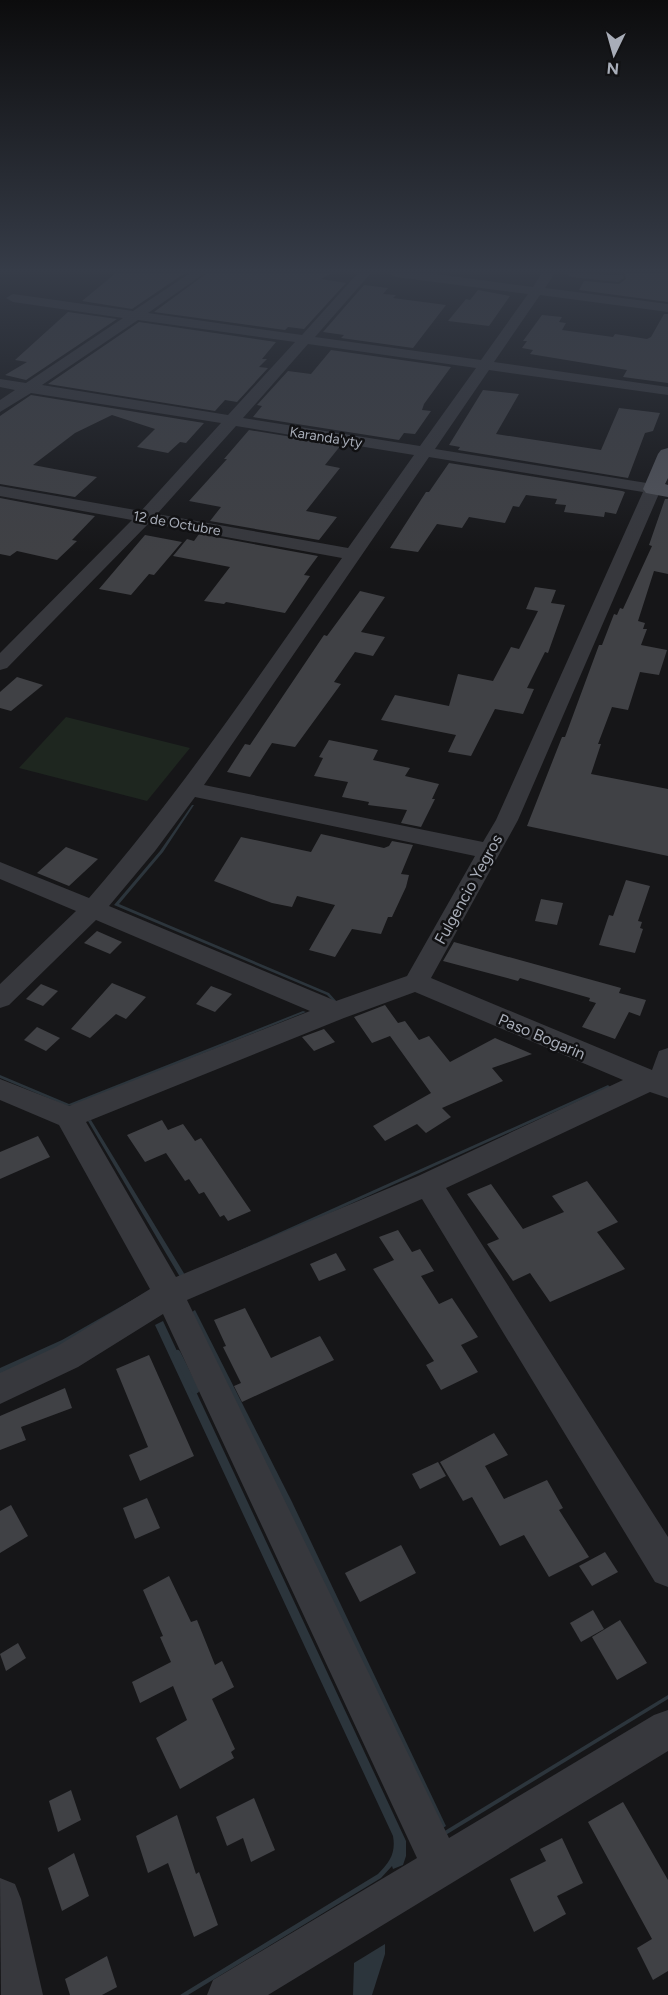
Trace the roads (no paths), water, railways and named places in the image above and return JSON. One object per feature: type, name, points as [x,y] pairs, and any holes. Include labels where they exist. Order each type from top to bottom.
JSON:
[{"type":"main road","name":"Fulgencio Yegros","points":[[660,490],[668,454]]},
{"type":"street","points":[[0,407],[59,366]]},
{"type":"street","points":[[0,664],[145,517],[281,366]]},
{"type":"street","points":[[0,999],[94,909],[147,846],[190,789],[355,555],[485,366]]},
{"type":"street","points":[[494,366],[668,391]]},
{"type":"street","name":"Karanda'yty","points":[[0,383],[660,490]]},
{"type":"street","name":"Fulgencio Yegros","points":[[416,982],[507,820],[660,490]]},
{"type":"street","name":"12 de Octubre","points":[[0,491],[355,555]]},
{"type":"street","points":[[190,789],[489,851]]},
{"type":"street","points":[[0,870],[335,1011]]},
{"type":"street","points":[[69,1117],[335,1011],[416,982]]},
{"type":"street","name":"Paso Bogarin","points":[[416,982],[659,1085]]},
{"type":"street","points":[[0,1389],[77,1352],[169,1294],[659,1085],[668,1058]]},
{"type":"street","points":[[0,1089],[69,1117],[169,1294],[431,1871]]},
{"type":"street","points":[[428,1184],[668,1569]]},
{"type":"street","points":[[228,1995],[668,1729]]},
{"type":"street","points":[[0,1899],[22,1995]]},
{"type":"waterway","points":[[177,1354],[195,1390]]}]
